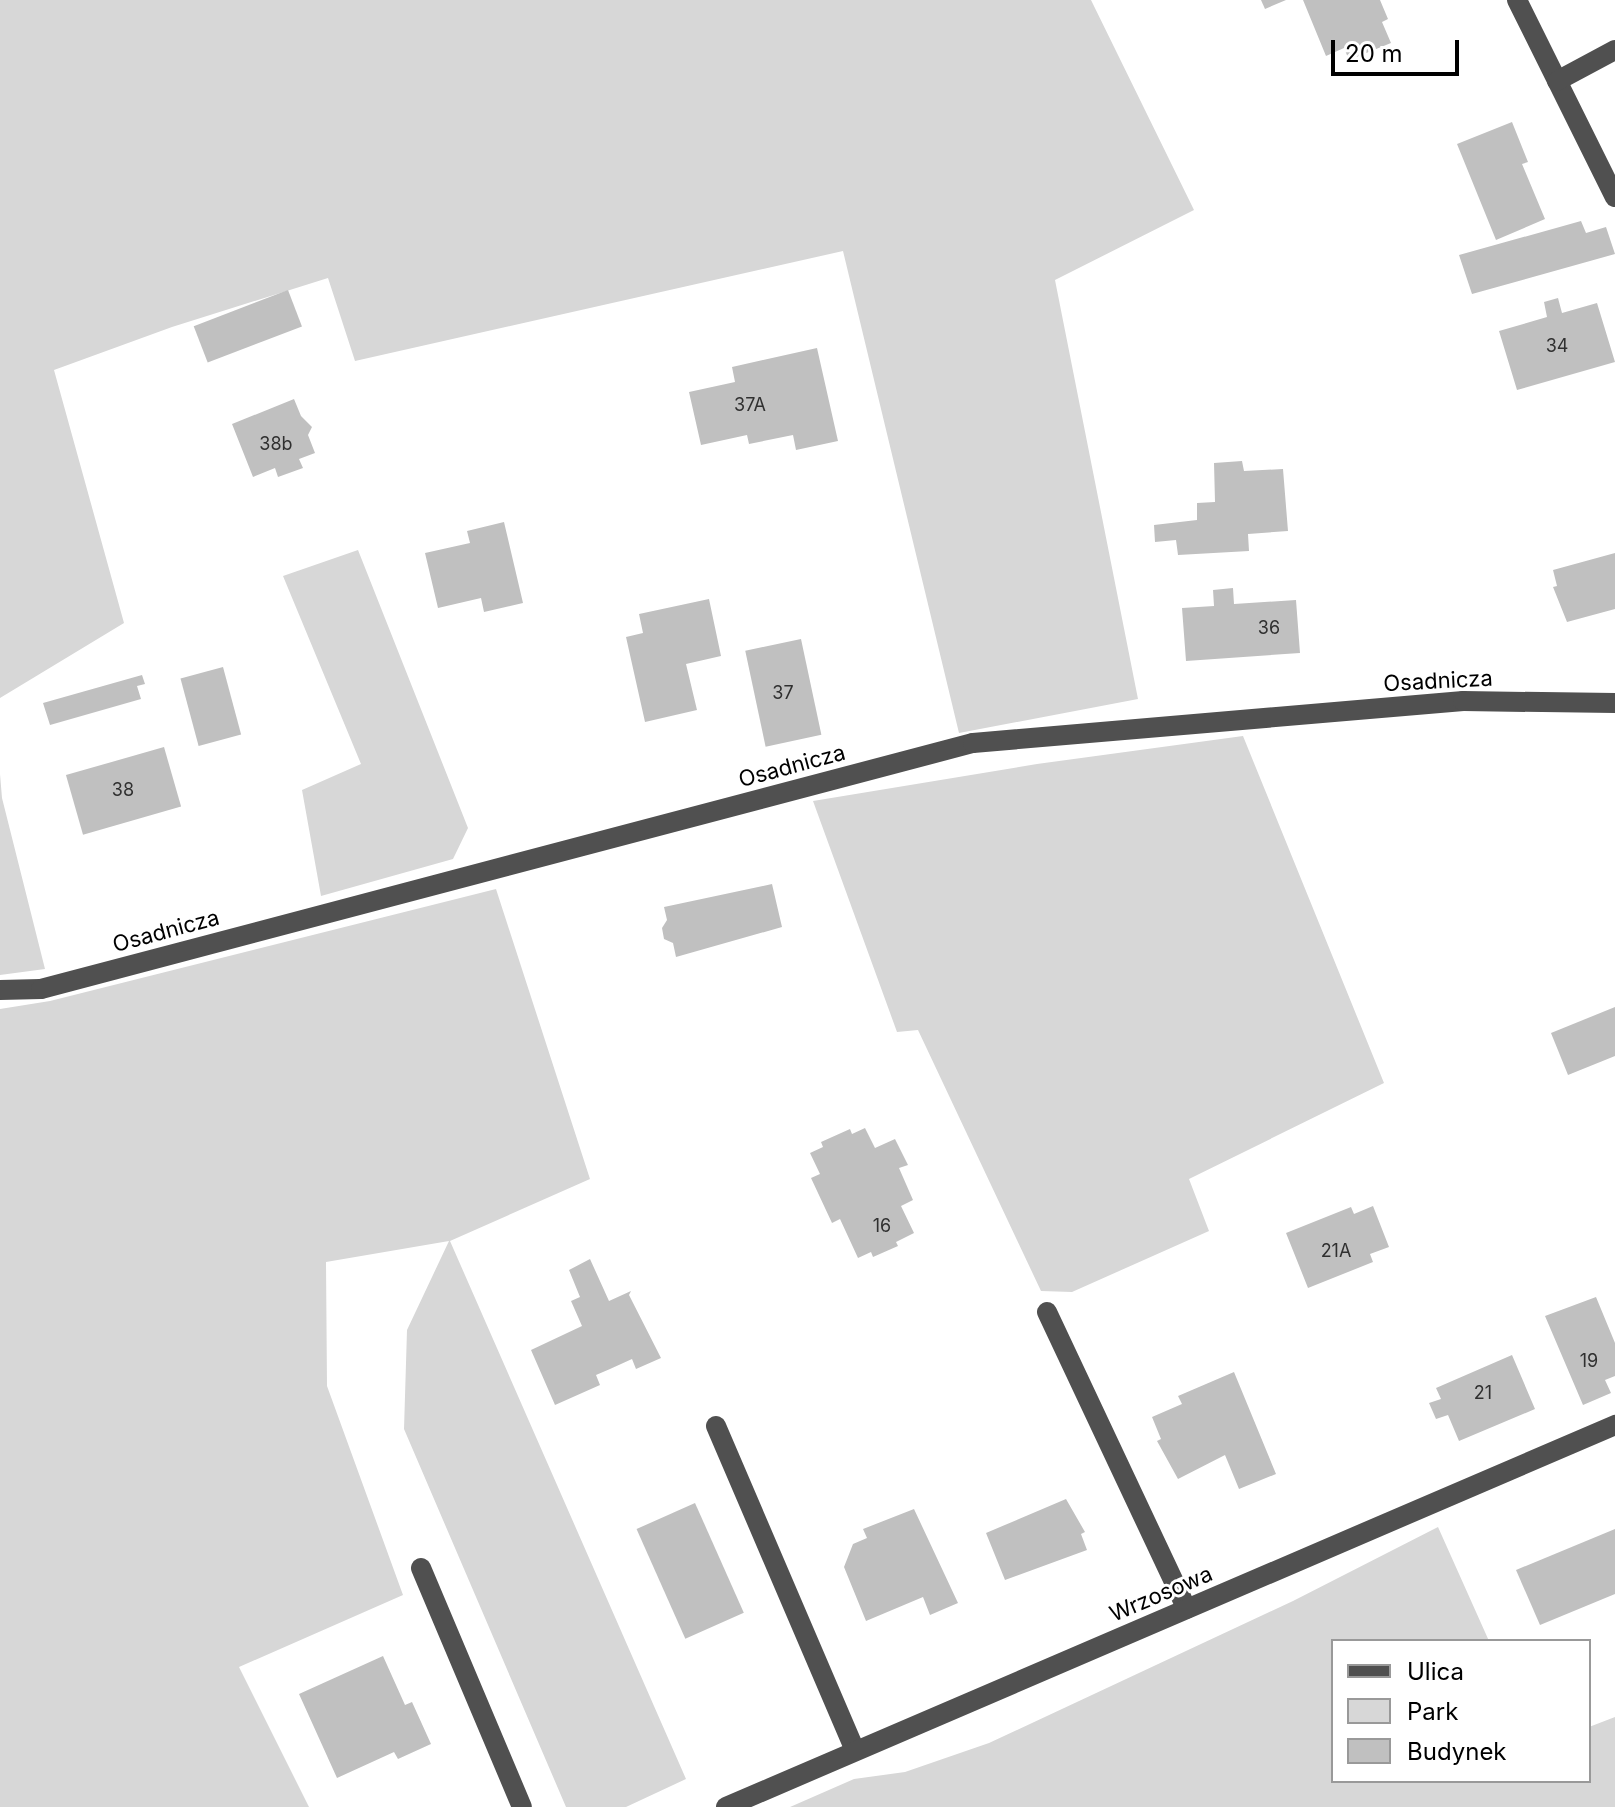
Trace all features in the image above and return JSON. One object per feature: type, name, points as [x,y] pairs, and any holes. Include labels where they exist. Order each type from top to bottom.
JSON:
[{"type":"street","points":[[1517,0],[1615,197]]},
{"type":"street","points":[[1557,81],[1615,50]]},
{"type":"street","name":"Osadnicza","points":[[0,990],[41,989],[973,743],[1463,701],[1615,703]]},
{"type":"street","points":[[1047,1312],[1187,1609]]},
{"type":"street","name":"Wrzosowa","points":[[726,1807],[1615,1425]]},
{"type":"street","points":[[716,1426],[855,1751]]},
{"type":"street","points":[[421,1568],[522,1807]]},
{"type":"green space","points":[[0,0],[1091,0],[1194,210],[1055,280],[1138,699],[959,733],[843,251],[355,361],[328,278],[172,327],[54,370],[124,623],[0,698]]},
{"type":"green space","points":[[358,550],[468,828],[453,859],[321,896],[302,790],[361,764],[283,576]]},
{"type":"green space","points":[[1243,736],[1384,1083],[1189,1179],[1209,1231],[1072,1292],[1041,1291],[918,1030],[897,1032],[813,801],[1037,764]]},
{"type":"green space","points":[[0,774],[2,798],[45,969],[0,975]]},
{"type":"green space","points":[[496,889],[590,1179],[450,1241],[686,1779],[626,1807],[566,1807],[404,1429],[407,1330],[449,1241],[326,1262],[327,1386],[403,1595],[239,1667],[309,1807],[0,1807],[0,1009],[50,1001]]},
{"type":"green space","points":[[1438,1527],[1488,1639],[1331,1639],[1331,1783],[1591,1783],[1591,1726],[1615,1717],[1615,1807],[790,1807],[854,1779],[905,1772],[989,1743],[1293,1601]]},
{"type":"building","points":[[1261,0],[1286,0],[1265,9]]},
{"type":"building","points":[[1303,0],[1380,0],[1388,19],[1382,22],[1391,43],[1349,60],[1344,48],[1326,56]]},
{"type":"building","points":[[1512,122],[1528,162],[1522,164],[1545,219],[1496,240],[1457,144]]},
{"type":"building","points":[[1581,221],[1586,233],[1606,227],[1615,254],[1472,294],[1459,255]]},
{"type":"building","points":[[288,290],[302,326],[208,363],[194,326]]},
{"type":"building","points":[[1558,298],[1562,313],[1597,303],[1615,362],[1517,390],[1499,331],[1547,317],[1544,302]]},
{"type":"building","points":[[817,348],[838,441],[796,450],[793,435],[749,444],[747,435],[701,445],[689,392],[735,382],[732,367]]},
{"type":"building","points":[[294,399],[301,416],[312,427],[308,435],[315,453],[299,459],[303,468],[278,477],[275,468],[253,477],[232,424]]},
{"type":"building","points":[[1242,461],[1244,471],[1283,469],[1288,531],[1248,534],[1249,551],[1178,555],[1176,540],[1155,542],[1154,525],[1197,520],[1197,503],[1215,502],[1214,463]]},
{"type":"building","points":[[504,522],[523,603],[484,612],[481,598],[438,608],[425,553],[470,543],[467,531]]},
{"type":"building","points":[[1615,553],[1615,609],[1567,622],[1553,587],[1557,586],[1553,570]]},
{"type":"building","points":[[1233,588],[1234,604],[1296,600],[1300,653],[1186,661],[1182,608],[1214,606],[1213,590]]},
{"type":"building","points":[[709,599],[721,656],[686,664],[697,710],[645,722],[626,637],[643,633],[639,614]]},
{"type":"building","points":[[801,639],[821,735],[766,747],[745,651]]},
{"type":"building","points":[[223,667],[241,735],[199,746],[180,678]]},
{"type":"building","points":[[142,675],[145,684],[137,686],[141,699],[50,725],[43,703]]},
{"type":"building","points":[[164,747],[181,807],[83,835],[66,775]]},
{"type":"building","points":[[772,884],[782,927],[676,957],[673,943],[664,939],[662,928],[667,920],[664,907]]},
{"type":"building","points":[[1615,1007],[1615,1056],[1568,1075],[1551,1033]]},
{"type":"building","points":[[865,1128],[875,1148],[895,1139],[908,1165],[899,1168],[913,1200],[901,1206],[914,1233],[896,1242],[898,1246],[873,1257],[871,1252],[858,1258],[840,1219],[832,1223],[811,1178],[820,1174],[810,1153],[823,1147],[821,1142],[850,1129],[852,1134]]},
{"type":"building","points":[[1373,1206],[1389,1247],[1370,1254],[1373,1262],[1308,1288],[1286,1233],[1351,1207],[1354,1214]]},
{"type":"building","points":[[590,1259],[609,1301],[631,1291],[629,1295],[661,1358],[636,1369],[632,1359],[596,1375],[600,1385],[555,1405],[531,1350],[582,1326],[571,1301],[580,1297],[569,1270]]},
{"type":"building","points":[[1596,1297],[1615,1343],[1615,1376],[1605,1380],[1611,1393],[1583,1405],[1545,1316]]},
{"type":"building","points":[[1512,1355],[1535,1409],[1459,1441],[1448,1415],[1436,1419],[1429,1403],[1441,1399],[1436,1388]]},
{"type":"building","points":[[1234,1372],[1276,1474],[1239,1489],[1225,1455],[1178,1479],[1157,1441],[1161,1439],[1152,1417],[1182,1404],[1178,1396]]},
{"type":"building","points":[[1066,1499],[1085,1532],[1081,1534],[1087,1550],[1005,1580],[986,1533]]},
{"type":"building","points":[[695,1503],[744,1613],[685,1639],[637,1529]]},
{"type":"building","points":[[914,1509],[958,1603],[930,1615],[923,1597],[866,1621],[844,1567],[853,1544],[867,1538],[863,1529]]},
{"type":"building","points":[[1615,1529],[1615,1594],[1540,1625],[1516,1570]]},
{"type":"building","points":[[383,1656],[405,1705],[412,1702],[431,1744],[398,1759],[394,1752],[337,1778],[299,1694]]}]
